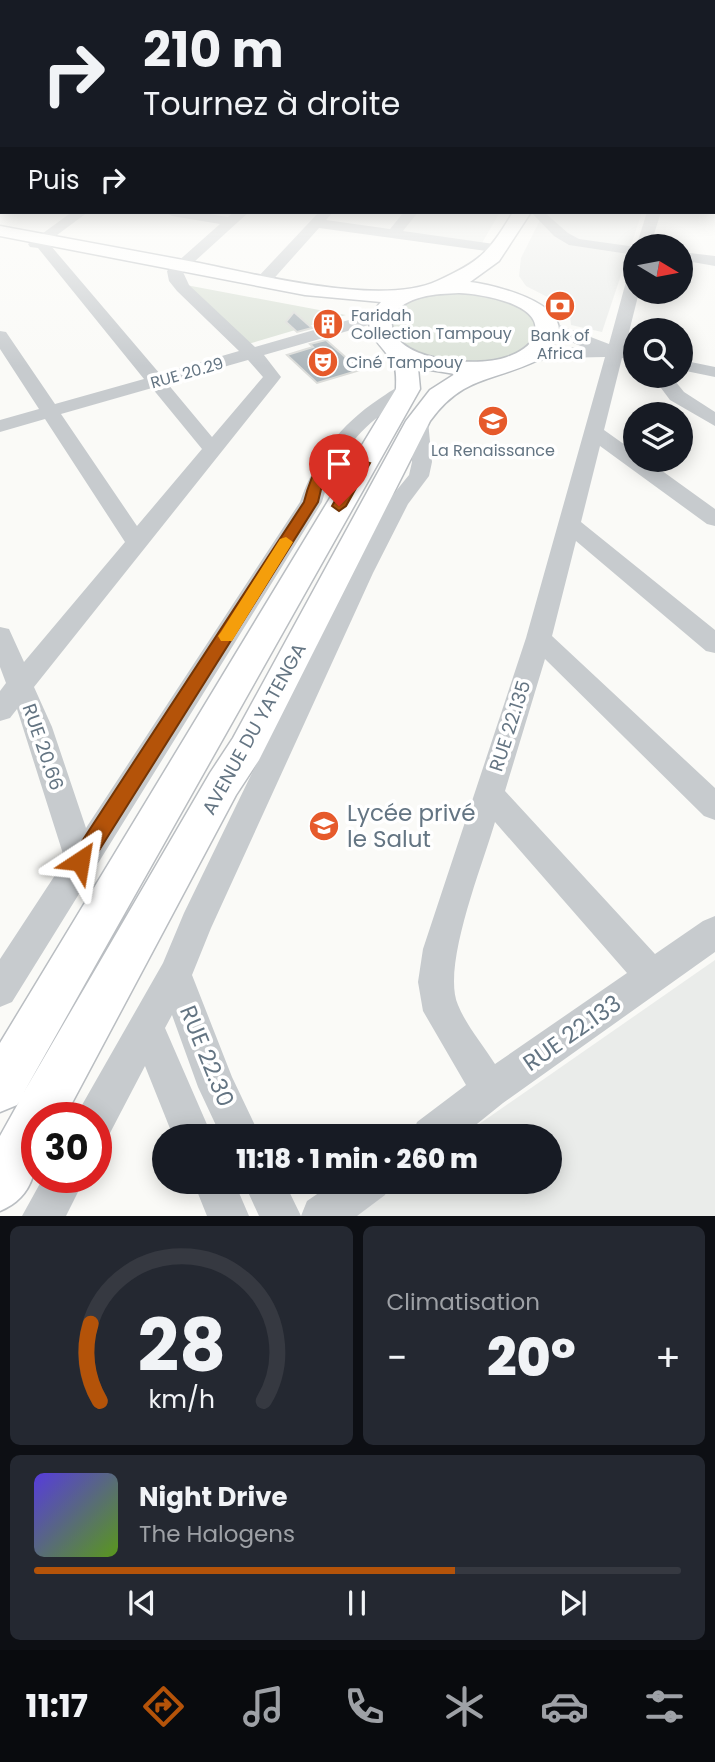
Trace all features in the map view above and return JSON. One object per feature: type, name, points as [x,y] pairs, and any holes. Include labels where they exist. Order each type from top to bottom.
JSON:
[{"type":"main road","points":[[103,254],[351,307],[381,329],[410,357],[435,365],[465,369],[508,363],[541,346],[546,338],[546,325],[540,315],[523,302],[514,290],[507,263],[512,254]]},
{"type":"main road","points":[[413,405],[407,368],[381,329],[385,310],[413,294],[468,275],[493,259],[507,263]]},
{"type":"main road","points":[[178,268],[355,296],[413,294],[449,287],[479,289],[523,302]]},
{"type":"main road","name":"AVENUE DU YATENGA","points":[[0,1088],[167,806],[363,463],[413,405],[441,392],[453,383],[508,363]]},
{"type":"main road","name":"AVENUE DU YATENGA","points":[[47,1102],[246,749],[413,405]]},
{"type":"main road","name":"AVENUE DU YATENGA","points":[[0,1185],[21,1148]]},
{"type":"street","points":[[52,254],[212,449]]},
{"type":"street","points":[[0,710],[10,683],[137,543],[272,377],[265,366],[177,281],[178,268],[194,254]]},
{"type":"street","points":[[263,281],[288,254]]},
{"type":"street","points":[[471,254],[507,263]]},
{"type":"street","points":[[693,258],[715,261]]},
{"type":"street","points":[[546,325],[594,346],[623,353]]},
{"type":"street","name":"RUE 20.29","points":[[0,426],[252,354],[381,329]]},
{"type":"street","points":[[0,337],[137,543]]},
{"type":"street","points":[[508,363],[558,354],[623,354]]},
{"type":"street","name":"RUE 22.135","points":[[490,1090],[441,1011],[435,982],[440,949],[539,638],[594,433],[623,361]]},
{"type":"street","points":[[693,367],[715,372]]},
{"type":"street","points":[[671,388],[677,396],[715,420]]},
{"type":"street","points":[[0,990],[311,502],[317,477],[341,440],[369,414],[413,405],[422,462],[419,476],[398,502],[361,573],[196,924],[175,975],[105,1102]]},
{"type":"street","points":[[594,433],[715,519]]},
{"type":"street","points":[[326,462],[345,458],[363,463]]},
{"type":"street","points":[[571,525],[715,643]]},
{"type":"street","name":"RUE 20.66","points":[[0,636],[10,683],[38,727],[80,861]]},
{"type":"street","points":[[539,638],[715,807]]},
{"type":"street","points":[[488,793],[652,976]]},
{"type":"street","name":"RUE 22.133","points":[[446,1124],[715,932]]},
{"type":"street","name":"RUE 22.30","points":[[175,975],[217,1087],[235,1124]]},
{"type":"street","points":[[146,1025],[188,1124]]},
{"type":"street","points":[[43,1216],[56,1193]]},
{"type":"street","points":[[219,1194],[228,1216]]},
{"type":"street","points":[[269,1194],[280,1216]]},
{"type":"street","points":[[322,1216],[353,1194]]},
{"type":"shaded area","points":[[523,254],[623,254],[623,269],[602,332],[571,325],[570,316],[563,305],[526,286],[519,276]]},
{"type":"shaded area","points":[[186,285],[346,315],[248,344]]},
{"type":"shaded area","points":[[466,291],[507,301],[525,311],[538,327],[533,343],[523,352],[509,358],[493,362],[457,363],[425,357],[394,339],[390,316],[398,308],[425,296]]},
{"type":"shaded area","points":[[715,960],[715,1216],[347,1216],[378,1194],[562,1194],[562,1124],[479,1124]]},
{"type":"building","points":[[294,312],[312,328],[297,332],[286,322]]},
{"type":"building","name":"Ciné Tampouy","points":[[326,340],[360,370],[317,383],[287,355]]},
{"type":"slow traffic","points":[[226,636],[286,542]]},
{"type":"place","name":"Bank of Africa","points":[[560,306]]},
{"type":"place","name":"Faridah Collection Tampouy","points":[[328,324]]},
{"type":"place","name":"Ciné Tampouy","points":[[323,362]]},
{"type":"place","name":"La Renaissance","points":[[493,421]]},
{"type":"place","name":"Lycée privé le Salut","points":[[324,826]]},
{"type":"route","points":[[80,861],[311,502],[317,477],[326,462],[345,458],[363,463],[339,506]]}]
